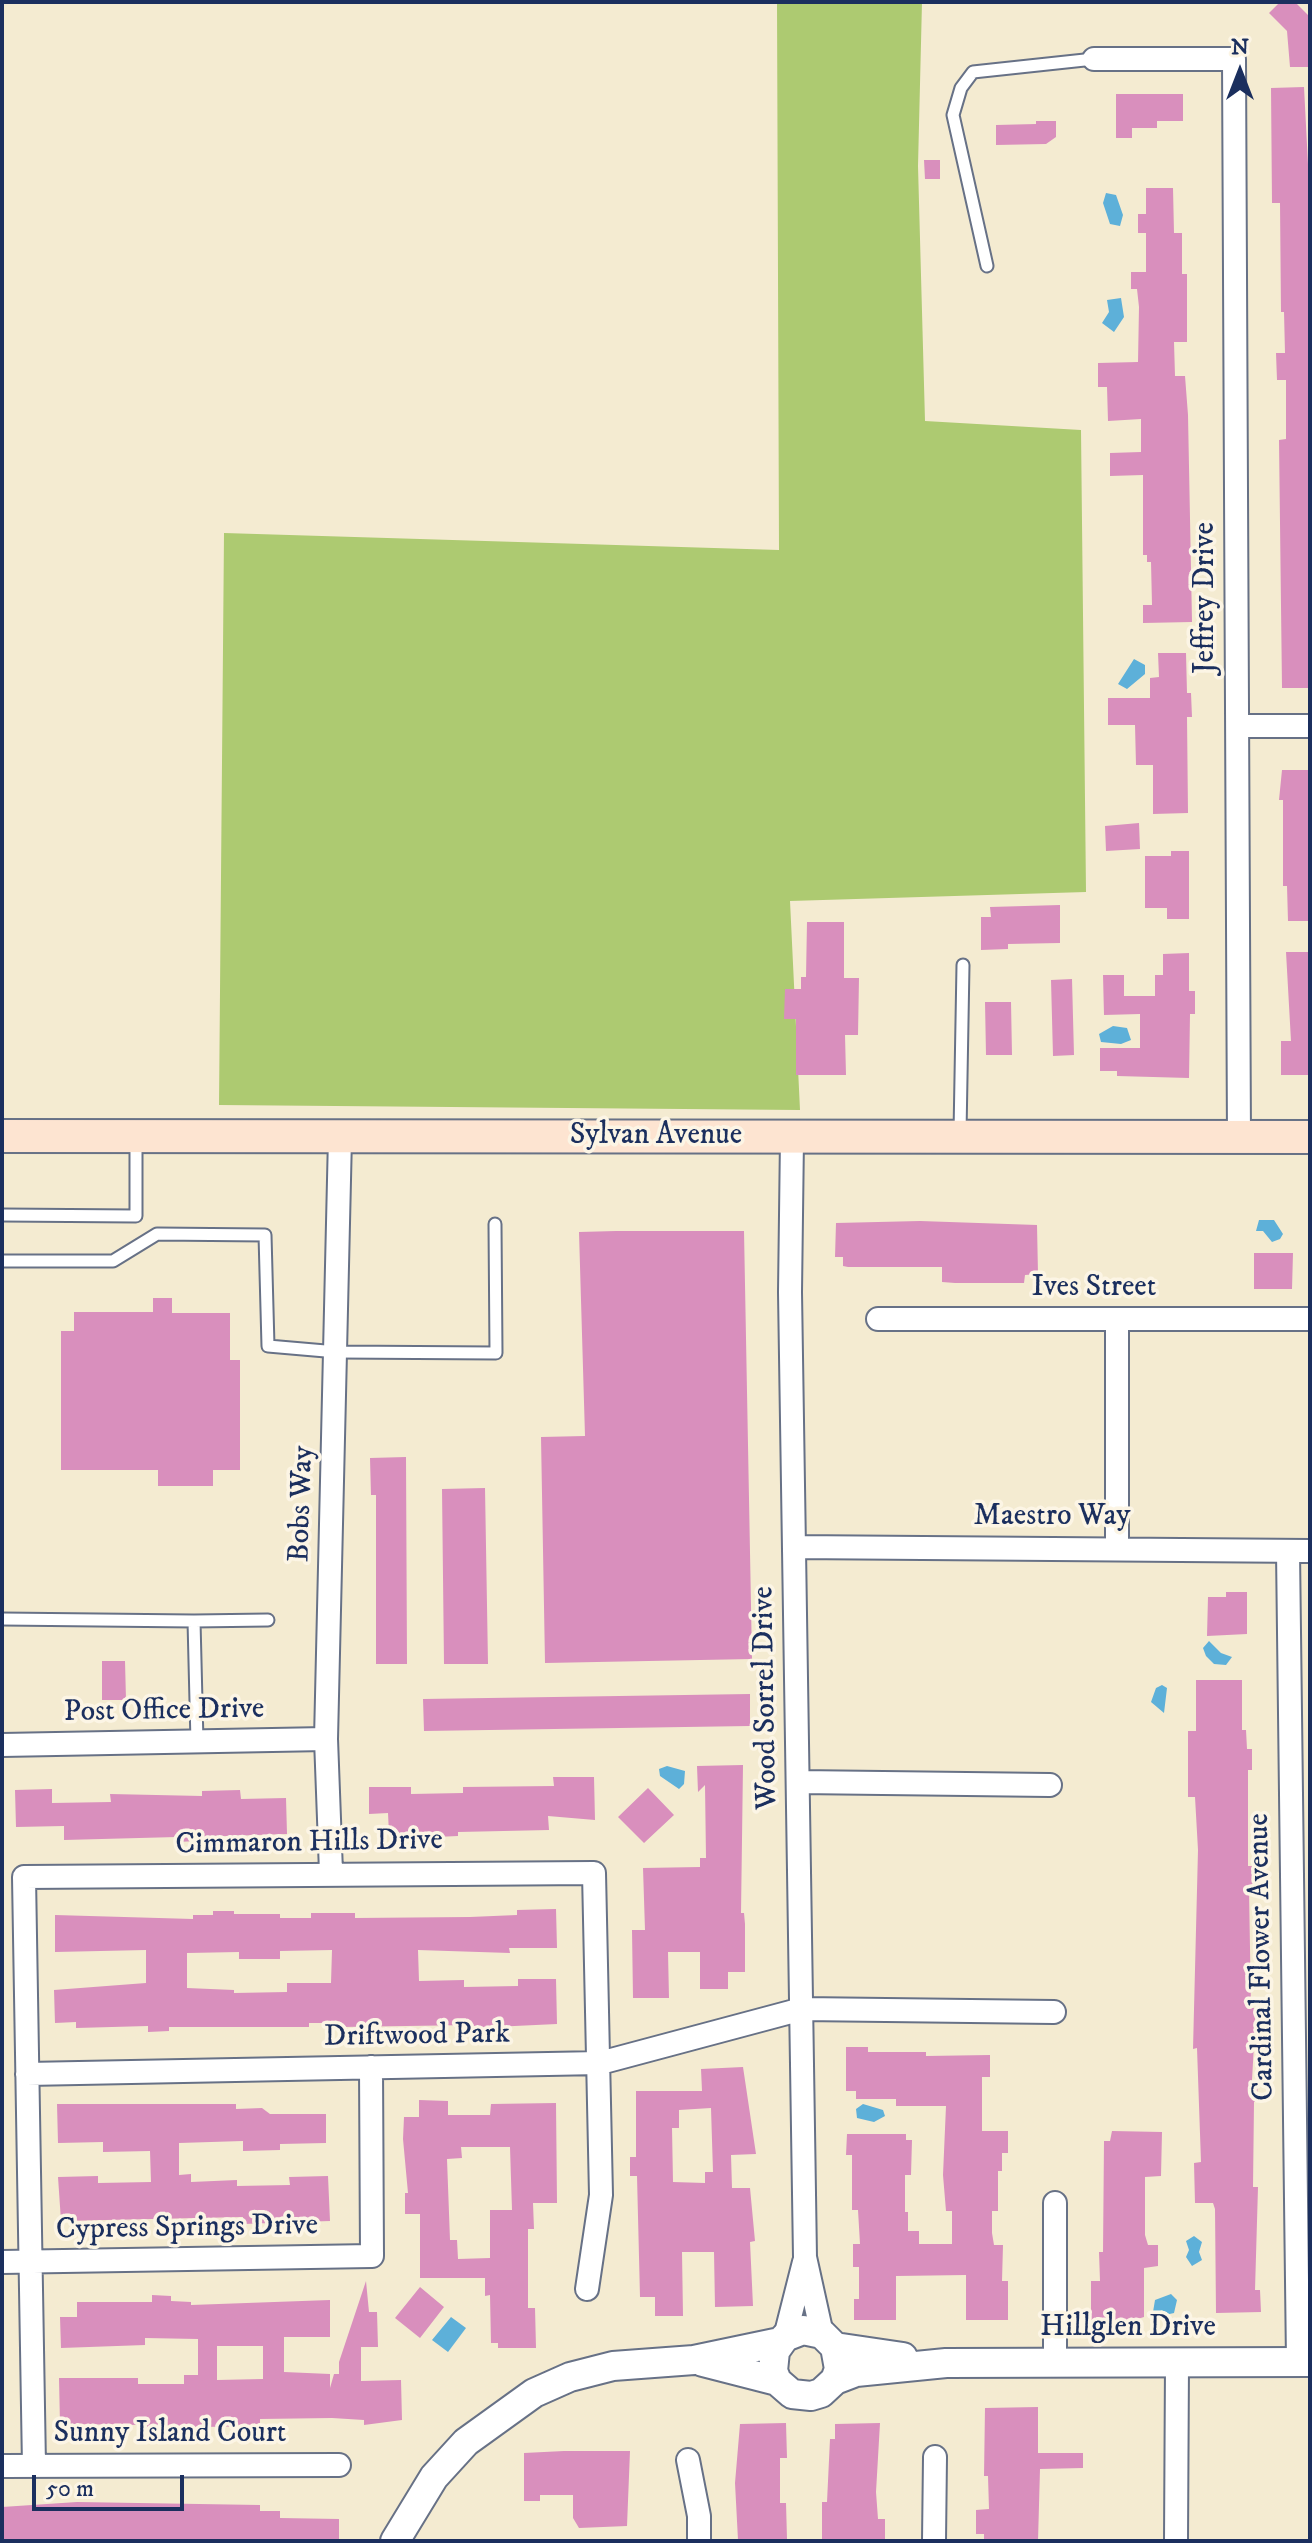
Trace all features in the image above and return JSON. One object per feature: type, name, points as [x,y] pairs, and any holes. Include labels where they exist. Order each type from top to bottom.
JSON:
[{"type":"main road","name":"Sylvan Avenue","points":[[2,1136],[1310,1137]]},
{"type":"street","name":"Jeffrey Drive","points":[[1094,59],[1234,59],[1239,1137]]},
{"type":"street","points":[[1238,726],[1310,726]]},
{"type":"street","name":"Bobs Way","points":[[331,1872],[326,1739],[340,1137]]},
{"type":"street","name":"Wood Sorrel Drive","points":[[792,1138],[794,1547],[805,2257],[829,2340]]},
{"type":"street","name":"Ives Street","points":[[878,1319],[1310,1319]]},
{"type":"street","points":[[1117,1319],[1117,1548]]},
{"type":"street","name":"Maestro Way","points":[[794,1547],[1299,1551]]},
{"type":"street","name":"Cardinal Flower Avenue","points":[[1299,1551],[1304,2362]]},
{"type":"street","name":"Post Office Drive","points":[[2,1745],[326,1739]]},
{"type":"street","points":[[799,1782],[1050,1785]]},
{"type":"street","name":"Cimmaron Hills Drive","points":[[27,2074],[24,1877],[331,1872],[594,1873],[600,2063]]},
{"type":"street","name":"Driftwood Park","points":[[27,2074],[600,2063],[802,2009],[1054,2012]]},
{"type":"street","points":[[587,2289],[601,2195],[600,2063]]},
{"type":"street","name":"Cypress Springs Drive","points":[[2,2262],[372,2256],[371,2067]]},
{"type":"street","points":[[27,2074],[34,2466]]},
{"type":"street","points":[[1055,2203],[1055,2363]]},
{"type":"street","name":"Wood Sorrel Drive","points":[[782,2340],[805,2257]]},
{"type":"street","name":"Hillglen Drive","points":[[395,2541],[434,2477],[466,2442],[534,2393],[570,2377],[613,2366],[694,2360],[782,2340],[803,2330],[829,2340],[946,2363]]},
{"type":"street","points":[[777,2381],[773,2361],[782,2340]]},
{"type":"street","points":[[829,2340],[839,2369],[835,2380]]},
{"type":"street","name":"Hillglen Drive","points":[[694,2360],[777,2381],[792,2394],[811,2396],[835,2380],[856,2372],[946,2363],[1304,2362]]},
{"type":"street","points":[[1176,2541],[1177,2363]]},
{"type":"street","points":[[934,2541],[935,2457]]},
{"type":"street","points":[[688,2460],[699,2516],[699,2541]]},
{"type":"street","name":"Sunny Island Court","points":[[2,2466],[339,2465]]},
{"type":"lane","points":[[987,266],[953,115],[961,88],[973,72],[1094,59]]},
{"type":"lane","points":[[960,1137],[963,965]]},
{"type":"lane","points":[[2,1215],[136,1216],[136,1137]]},
{"type":"lane","points":[[2,1261],[113,1261],[157,1234],[265,1235],[268,1346],[337,1352],[496,1353],[495,1224]]},
{"type":"lane","points":[[2,1619],[268,1620]]},
{"type":"lane","points":[[194,1621],[197,1742]]},
{"type":"green space","points":[[777,2],[922,2],[918,166],[925,421],[1081,430],[1086,892],[790,901],[800,1110],[219,1105],[224,533],[779,550]]},
{"type":"water","points":[[1106,193],[1116,195],[1123,215],[1120,226],[1110,224],[1103,203]]},
{"type":"water","points":[[1121,298],[1124,317],[1114,332],[1102,323],[1109,312],[1107,300]]},
{"type":"water","points":[[1134,659],[1145,665],[1145,674],[1127,689],[1118,684]]},
{"type":"water","points":[[1113,1026],[1127,1028],[1131,1040],[1121,1044],[1101,1042],[1099,1034]]},
{"type":"water","points":[[1259,1220],[1274,1220],[1283,1234],[1280,1239],[1272,1242],[1263,1231],[1256,1231]]},
{"type":"water","points":[[1209,1641],[1221,1653],[1232,1657],[1226,1665],[1214,1664],[1206,1656],[1203,1648]]},
{"type":"water","points":[[1162,1685],[1167,1688],[1164,1713],[1151,1702],[1156,1688]]},
{"type":"water","points":[[667,1766],[685,1771],[684,1784],[679,1789],[660,1776],[659,1769]]},
{"type":"water","points":[[863,2104],[883,2110],[885,2116],[874,2122],[857,2118],[856,2109]]},
{"type":"water","points":[[1194,2236],[1202,2242],[1199,2252],[1202,2260],[1192,2266],[1186,2257],[1189,2250],[1186,2241]]},
{"type":"water","points":[[1171,2294],[1177,2300],[1174,2313],[1156,2317],[1153,2312],[1155,2300]]},
{"type":"water","points":[[451,2317],[466,2328],[448,2352],[432,2340]]},
{"type":"building","points":[[1280,2],[1295,2],[1310,17],[1310,67],[1290,67],[1287,31],[1269,13]]},
{"type":"building","points":[[1304,87],[1310,203],[1310,688],[1282,688],[1279,440],[1286,439],[1286,380],[1277,380],[1276,353],[1285,353],[1284,312],[1281,312],[1280,203],[1272,203],[1271,88]]},
{"type":"building","points":[[1116,94],[1183,94],[1183,121],[1157,121],[1157,128],[1132,128],[1132,138],[1116,138]]},
{"type":"building","points":[[1036,121],[1056,121],[1056,137],[1046,144],[996,145],[996,125],[1036,124]]},
{"type":"building","points":[[924,160],[940,160],[940,179],[925,179]]},
{"type":"building","points":[[1146,188],[1173,188],[1174,233],[1182,233],[1182,274],[1187,274],[1187,342],[1174,342],[1175,376],[1185,376],[1188,415],[1192,622],[1143,623],[1143,605],[1152,605],[1151,562],[1147,562],[1147,555],[1143,555],[1143,475],[1110,476],[1110,453],[1141,452],[1141,419],[1108,421],[1107,387],[1098,387],[1098,363],[1138,362],[1139,307],[1137,289],[1131,289],[1131,272],[1146,272],[1146,233],[1138,233],[1138,214],[1146,214]]},
{"type":"building","points":[[1158,653],[1186,653],[1187,693],[1191,693],[1192,717],[1187,717],[1188,813],[1153,814],[1153,765],[1136,765],[1135,725],[1108,725],[1108,698],[1150,698],[1150,678],[1159,677]]},
{"type":"building","points":[[1282,770],[1310,770],[1310,921],[1288,921],[1287,886],[1283,886],[1283,800],[1279,800]]},
{"type":"building","points":[[1139,823],[1140,849],[1106,851],[1105,826]]},
{"type":"building","points":[[1171,851],[1189,851],[1189,919],[1167,919],[1167,908],[1145,908],[1145,856],[1171,856]]},
{"type":"building","points":[[1060,905],[1060,943],[1008,944],[1008,949],[981,950],[981,917],[991,917],[990,907]]},
{"type":"building","points":[[807,922],[844,922],[844,978],[859,978],[858,1035],[845,1035],[846,1075],[796,1075],[796,1019],[784,1019],[785,989],[801,989],[801,977],[806,977]]},
{"type":"building","points":[[1286,952],[1310,952],[1310,1075],[1281,1075],[1281,1041],[1291,1041]]},
{"type":"building","points":[[1189,953],[1189,991],[1195,991],[1195,1014],[1190,1014],[1189,1078],[1117,1076],[1117,1071],[1100,1071],[1100,1048],[1140,1048],[1140,1014],[1104,1015],[1103,975],[1124,975],[1124,996],[1155,996],[1155,975],[1163,975],[1163,954]]},
{"type":"building","points":[[1072,979],[1074,1055],[1053,1056],[1051,980]]},
{"type":"building","points":[[985,1002],[1011,1002],[1012,1055],[986,1055]]},
{"type":"building","points":[[920,1221],[1037,1225],[1038,1274],[1025,1275],[1024,1283],[942,1282],[942,1267],[848,1267],[843,1266],[843,1257],[835,1257],[836,1223]]},
{"type":"building","points":[[744,1231],[752,1659],[545,1663],[541,1437],[585,1436],[579,1232]]},
{"type":"building","points":[[1254,1253],[1293,1253],[1292,1289],[1254,1289]]},
{"type":"building","points":[[153,1298],[172,1298],[172,1313],[230,1313],[230,1360],[240,1360],[240,1470],[213,1470],[213,1486],[158,1486],[158,1470],[61,1470],[61,1331],[74,1331],[74,1312],[153,1312]]},
{"type":"building","points":[[406,1457],[407,1664],[376,1664],[376,1495],[371,1495],[370,1458]]},
{"type":"building","points":[[485,1488],[488,1664],[444,1664],[442,1489]]},
{"type":"building","points":[[1226,1592],[1247,1592],[1247,1634],[1207,1636],[1208,1597],[1226,1597]]},
{"type":"building","points":[[102,1661],[125,1661],[126,1700],[102,1700]]},
{"type":"building","points":[[1196,1680],[1242,1680],[1242,1730],[1246,1730],[1247,1749],[1252,1749],[1252,1770],[1248,1770],[1248,1866],[1254,1866],[1254,1888],[1249,1888],[1251,2008],[1256,2008],[1252,2080],[1257,2080],[1258,2102],[1254,2102],[1253,2187],[1258,2187],[1255,2290],[1260,2290],[1261,2312],[1216,2313],[1215,2209],[1213,2203],[1195,2203],[1194,2163],[1201,2162],[1197,2048],[1193,2049],[1198,1850],[1195,1797],[1188,1797],[1188,1731],[1196,1731]]},
{"type":"building","points":[[750,1694],[750,1726],[424,1731],[423,1699]]},
{"type":"building","points":[[743,1765],[741,1913],[744,1913],[745,1924],[745,1972],[728,1972],[728,1989],[700,1989],[700,1952],[668,1952],[669,1998],[633,1998],[632,1930],[645,1930],[643,1868],[700,1867],[700,1858],[706,1858],[705,1785],[698,1792],[697,1766]]},
{"type":"building","points":[[553,1777],[594,1777],[595,1820],[548,1816],[549,1830],[458,1832],[458,1836],[436,1837],[436,1833],[389,1834],[388,1813],[369,1814],[369,1787],[411,1787],[411,1794],[463,1793],[463,1787],[554,1786]]},
{"type":"building","points":[[648,1788],[674,1815],[644,1843],[618,1817]]},
{"type":"building","points":[[52,1789],[52,1803],[111,1802],[110,1794],[202,1796],[202,1791],[240,1790],[241,1799],[286,1798],[287,1834],[197,1837],[197,1841],[177,1842],[177,1837],[64,1840],[64,1826],[16,1827],[15,1790]]},
{"type":"building","points":[[556,1909],[557,1948],[509,1948],[510,1953],[418,1950],[419,1981],[464,1980],[464,1987],[518,1986],[518,1979],[556,1979],[557,2024],[472,2028],[472,2025],[341,2027],[341,2023],[309,2023],[309,2027],[169,2027],[169,2031],[148,2032],[148,2026],[76,2028],[76,2022],[55,2023],[54,1990],[146,1983],[146,1950],[55,1952],[55,1915],[193,1919],[193,1915],[213,1915],[213,1911],[234,1911],[234,1914],[280,1914],[280,1918],[311,1918],[311,1913],[355,1913],[355,1918],[470,1917],[517,1915],[517,1910]],"holes":[[[332,1950],[331,1983],[287,1983],[287,1992],[234,1993],[234,1990],[187,1988],[187,1953],[239,1952],[239,1959],[280,1959],[280,1951]]]},
{"type":"building","points":[[846,2047],[868,2047],[868,2052],[926,2052],[926,2056],[990,2055],[990,2077],[982,2077],[982,2131],[1008,2131],[1008,2153],[1002,2153],[1002,2171],[998,2171],[998,2211],[992,2211],[992,2233],[994,2245],[1003,2245],[1002,2281],[1008,2281],[1008,2320],[966,2320],[966,2275],[896,2276],[896,2320],[854,2320],[854,2299],[859,2299],[859,2267],[853,2267],[853,2244],[860,2244],[858,2210],[852,2210],[852,2155],[846,2155],[847,2134],[906,2134],[906,2140],[912,2140],[911,2175],[905,2175],[905,2212],[908,2212],[908,2231],[919,2231],[919,2244],[952,2244],[952,2211],[946,2211],[943,2175],[946,2106],[896,2106],[896,2099],[856,2099],[856,2091],[846,2091]]},
{"type":"building","points":[[743,2067],[756,2154],[731,2155],[732,2188],[750,2188],[755,2241],[750,2242],[753,2306],[715,2307],[714,2252],[682,2252],[683,2316],[655,2316],[655,2297],[640,2297],[637,2176],[630,2176],[630,2157],[636,2157],[636,2091],[702,2091],[701,2069]],"holes":[[[711,2108],[713,2172],[705,2172],[705,2183],[673,2182],[672,2128],[679,2128],[679,2110]]]},
{"type":"building","points":[[419,2100],[448,2101],[448,2115],[490,2115],[491,2104],[556,2103],[557,2203],[533,2203],[534,2229],[528,2229],[528,2308],[535,2308],[536,2348],[498,2348],[498,2343],[491,2343],[490,2295],[485,2296],[485,2278],[420,2278],[420,2214],[405,2214],[405,2193],[408,2193],[403,2139],[404,2117],[419,2117]],"holes":[[[461,2147],[510,2147],[512,2210],[490,2210],[490,2258],[458,2259],[457,2240],[450,2240],[447,2159],[462,2158]]]},
{"type":"building","points":[[57,2104],[236,2104],[236,2109],[262,2108],[270,2114],[326,2114],[326,2143],[280,2144],[280,2150],[243,2151],[243,2141],[179,2143],[179,2175],[191,2174],[191,2182],[237,2180],[237,2186],[290,2185],[289,2177],[328,2176],[330,2221],[243,2224],[243,2217],[61,2221],[58,2177],[98,2176],[98,2183],[151,2182],[150,2151],[103,2152],[103,2142],[58,2143]]},
{"type":"building","points":[[1112,2131],[1162,2132],[1161,2176],[1145,2177],[1145,2235],[1148,2245],[1158,2245],[1158,2266],[1144,2268],[1144,2317],[1134,2320],[1091,2320],[1091,2281],[1100,2281],[1099,2252],[1103,2252],[1104,2141],[1110,2141]]},
{"type":"building","points":[[366,2281],[369,2312],[377,2312],[378,2347],[361,2347],[361,2381],[401,2380],[402,2420],[364,2425],[364,2420],[332,2418],[260,2419],[260,2426],[143,2428],[143,2425],[60,2424],[59,2378],[138,2378],[138,2384],[184,2384],[184,2375],[198,2375],[198,2339],[145,2338],[145,2345],[61,2348],[60,2317],[77,2317],[77,2302],[152,2302],[152,2295],[171,2296],[171,2301],[191,2302],[191,2305],[330,2300],[330,2337],[284,2337],[284,2372],[330,2374],[330,2388],[334,2374],[339,2374],[339,2362]],"holes":[[[217,2346],[263,2346],[263,2379],[217,2380]]]},
{"type":"building","points":[[420,2287],[444,2307],[420,2338],[395,2318]]},
{"type":"building","points":[[1038,2407],[1038,2453],[1083,2453],[1083,2468],[1040,2469],[1038,2541],[984,2541],[984,2534],[976,2534],[976,2510],[989,2509],[988,2476],[984,2476],[985,2408]]},
{"type":"building","points":[[786,2423],[787,2458],[780,2458],[780,2503],[786,2503],[787,2539],[738,2540],[735,2483],[740,2424]]},
{"type":"building","points":[[880,2423],[876,2492],[878,2519],[885,2519],[885,2541],[822,2541],[822,2502],[827,2502],[830,2439],[835,2439],[835,2424]]},
{"type":"building","points":[[630,2451],[627,2526],[579,2528],[573,2518],[573,2495],[540,2495],[540,2501],[524,2501],[524,2453]]},
{"type":"building","points":[[77,2502],[260,2505],[260,2511],[280,2511],[280,2518],[339,2519],[339,2541],[2,2541],[2,2507]]}]
